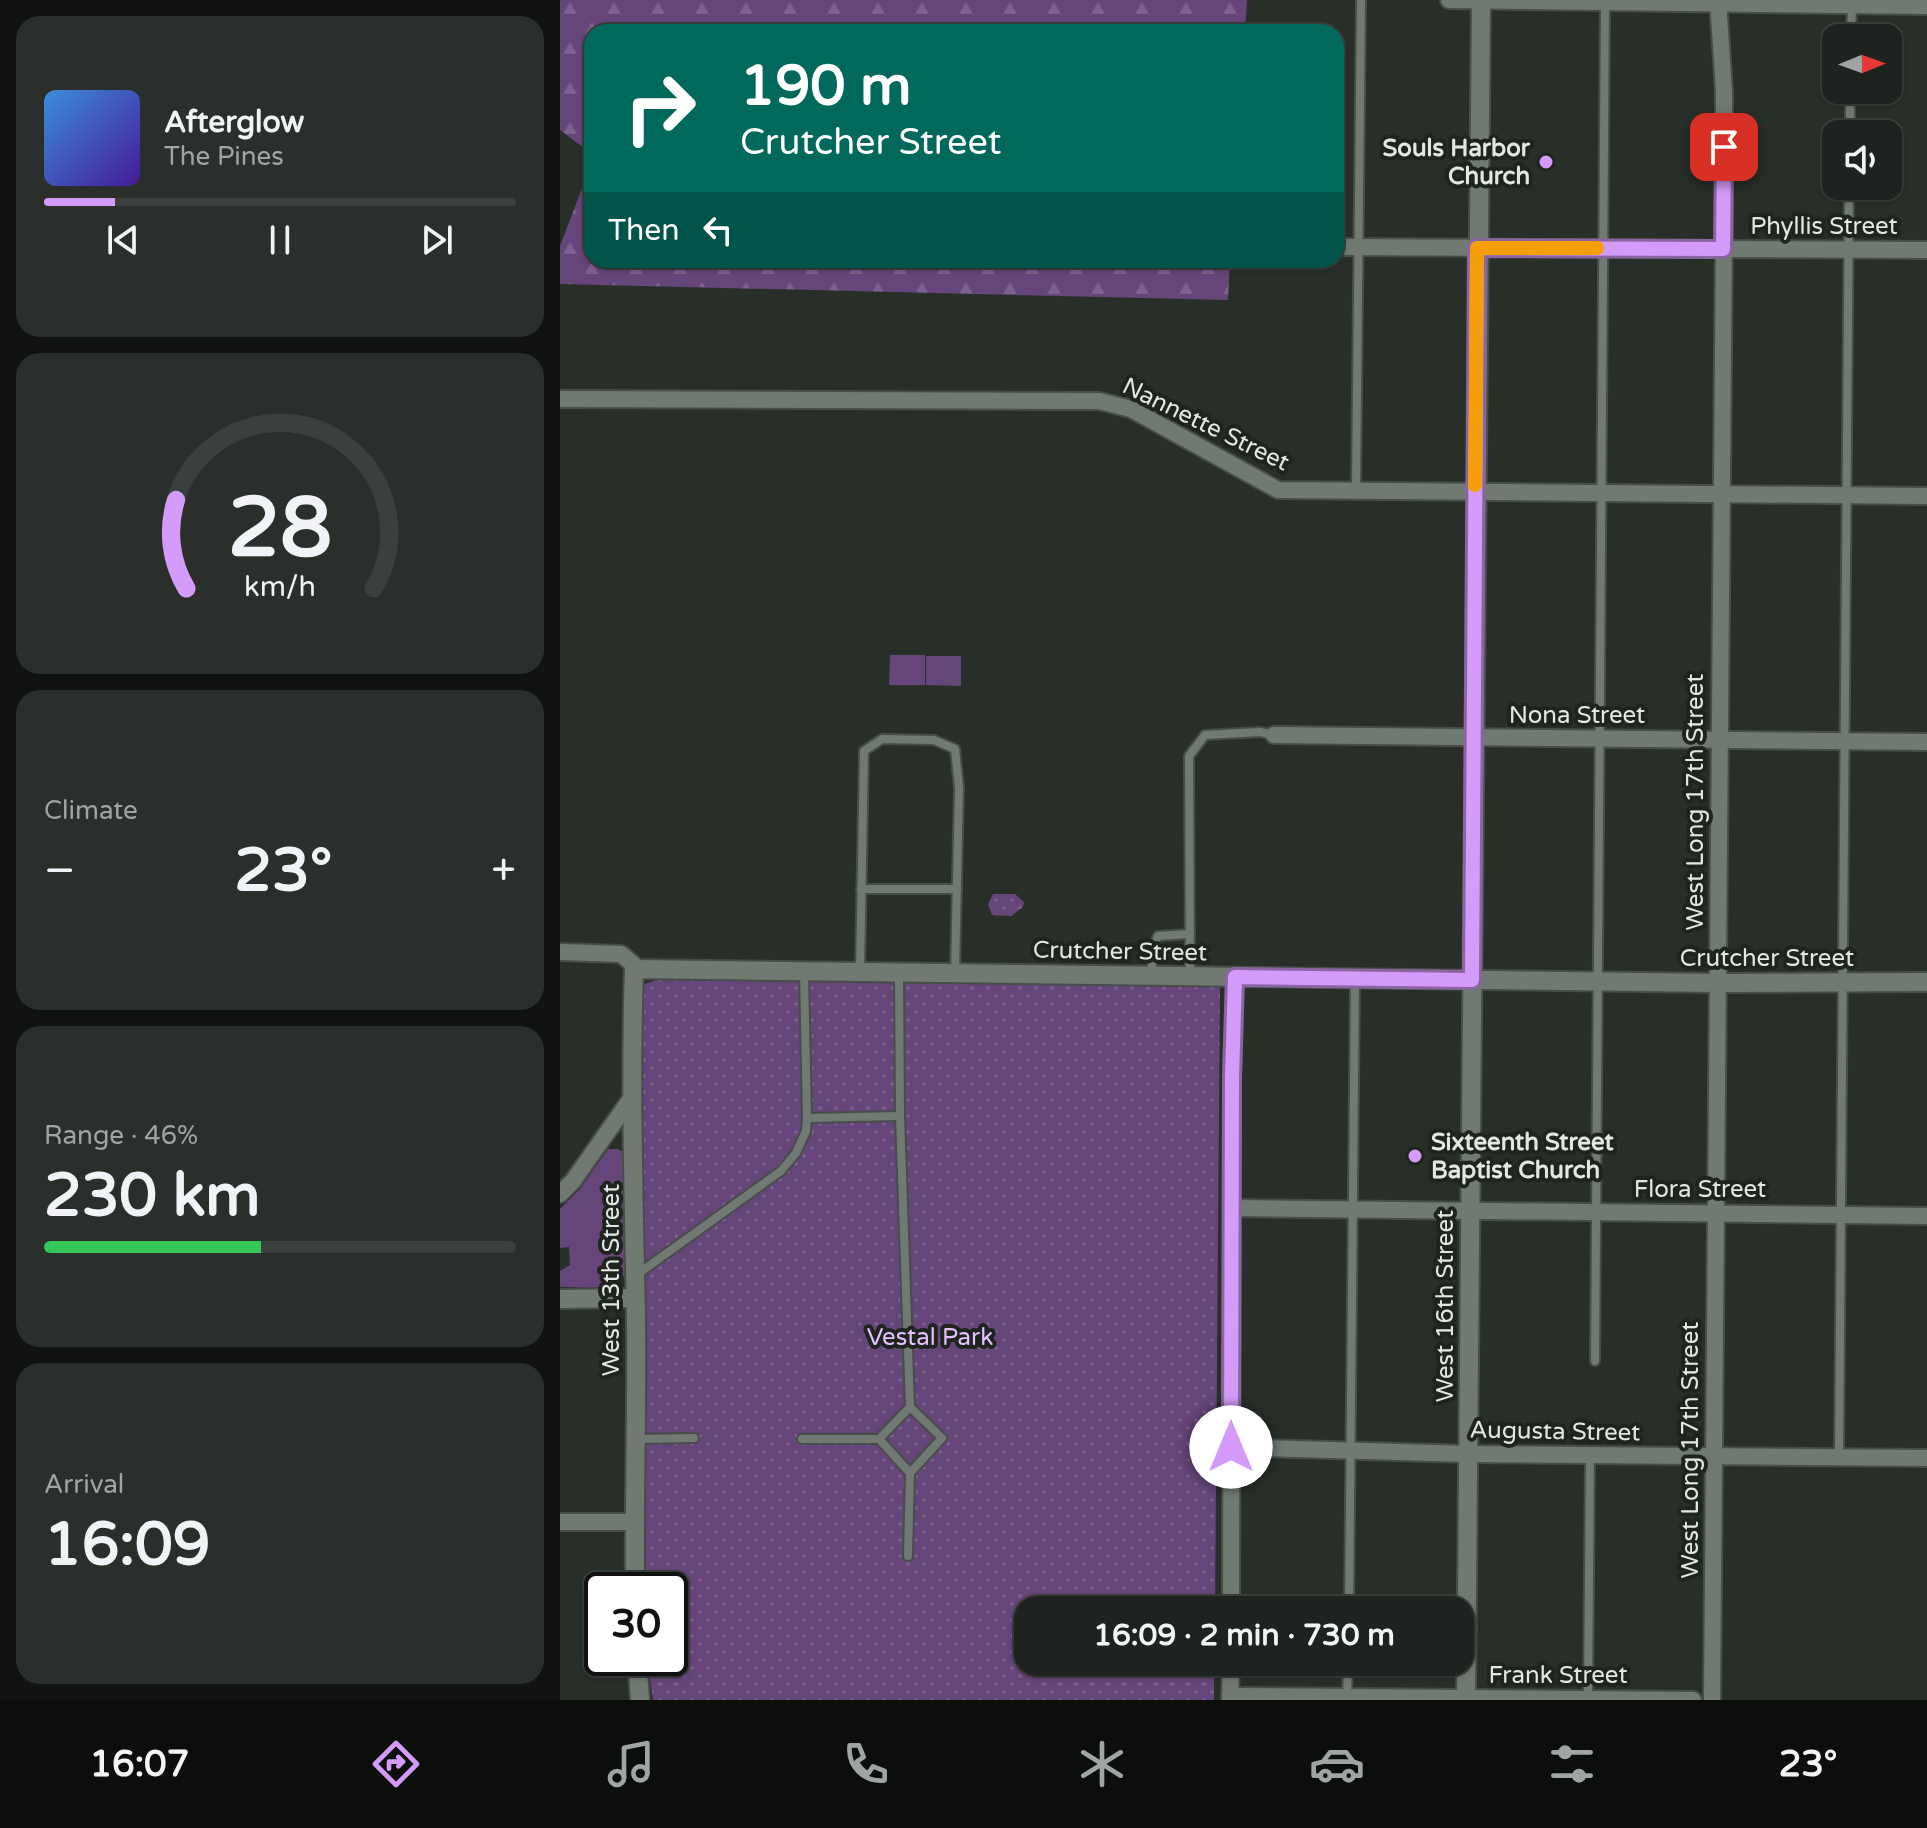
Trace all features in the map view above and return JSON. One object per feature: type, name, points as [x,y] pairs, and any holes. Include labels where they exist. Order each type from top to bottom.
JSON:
[{"type":"street","points":[[1449,0],[1927,6]]},
{"type":"street","name":"West 16th Street","points":[[1466,1699],[1481,0]]},
{"type":"street","name":"West Long 17th Street","points":[[1712,1700],[1724,92],[1718,1]]},
{"type":"street","name":"Phyllis Street","points":[[1344,247],[1927,250]]},
{"type":"street","name":"Nannette Street","points":[[560,399],[1099,401],[1131,409],[1278,490],[1927,496]]},
{"type":"street","name":"Nona Street","points":[[1274,735],[1927,742]]},
{"type":"street","name":"Crutcher Street","points":[[560,952],[621,954],[627,957],[634,969],[1718,983],[1927,982]]},
{"type":"street","name":"West 13th Street","points":[[634,969],[630,1100],[634,1159],[635,1572]]},
{"type":"street","points":[[1231,1596],[1235,977]]},
{"type":"street","points":[[560,1194],[573,1181],[630,1100]]},
{"type":"street","name":"Flora Street","points":[[1232,1208],[1927,1216]]},
{"type":"street","points":[[560,1299],[635,1298]]},
{"type":"street","name":"Augusta Street","points":[[1231,1447],[1468,1454],[1927,1458]]},
{"type":"street","points":[[560,1522],[634,1522]]},
{"type":"street","points":[[638,1676],[640,1700]]},
{"type":"street","points":[[1230,1698],[1231,1676]]},
{"type":"street","name":"Frank Street","points":[[1230,1698],[1693,1700]]},
{"type":"lane","points":[[1356,491],[1361,0]]},
{"type":"lane","points":[[1595,1361],[1606,2]]},
{"type":"lane","points":[[1851,24],[1852,4]]},
{"type":"lane","points":[[1839,1456],[1849,200]]},
{"type":"lane","points":[[1190,976],[1189,756],[1205,735],[1260,732],[1274,735]]},
{"type":"lane","points":[[860,972],[864,751],[882,739],[934,740],[955,749],[959,788],[955,973]]},
{"type":"lane","points":[[861,889],[957,889]]},
{"type":"lane","points":[[1152,976],[1152,950],[1158,936],[1190,934]]},
{"type":"lane","points":[[634,1276],[781,1171],[796,1153],[806,1131],[807,1118],[804,972]]},
{"type":"lane","points":[[898,973],[910,1407],[942,1438],[910,1473],[908,1556]]},
{"type":"lane","points":[[1349,1596],[1355,978]]},
{"type":"lane","points":[[807,1118],[900,1116]]},
{"type":"lane","points":[[802,1439],[879,1439],[910,1407]]},
{"type":"lane","points":[[635,1439],[694,1438]]},
{"type":"lane","points":[[879,1439],[910,1473]]},
{"type":"lane","points":[[1588,1700],[1590,1455]]},
{"type":"lane","points":[[1347,1699],[1348,1676]]},
{"type":"green space","points":[[560,0],[1247,0],[1246,24],[584,24],[584,148],[560,130]]},
{"type":"green space","points":[[584,183],[584,268],[1230,268],[1228,300],[560,284],[560,246]]},
{"type":"green space","points":[[890,655],[925,655],[925,685],[889,685]]},
{"type":"green space","points":[[926,656],[961,656],[961,686],[926,685]]},
{"type":"green space","points":[[993,894],[1015,894],[1024,902],[1023,907],[1011,916],[992,915],[988,904]]},
{"type":"green space","name":"Vestal Park","points":[[656,980],[1220,985],[1215,1596],[1014,1596],[1014,1676],[1214,1676],[1214,1700],[653,1700],[650,1676],[688,1676],[688,1572],[646,1572],[642,985]]},
{"type":"green space","points":[[608,1149],[623,1152],[625,1275],[603,1286],[560,1287],[560,1271],[570,1265],[569,1247],[560,1248],[560,1209],[580,1189]]},
{"type":"slow traffic","points":[[1475,485],[1477,248],[1597,248]]},
{"type":"place","name":"Souls Harbor Church","points":[[1546,162]]},
{"type":"place","name":"Sixteenth Street Baptist Church","points":[[1415,1156]]},
{"type":"route","points":[[1231,1447],[1235,977],[1472,980],[1477,248],[1723,249],[1724,147]]}]
